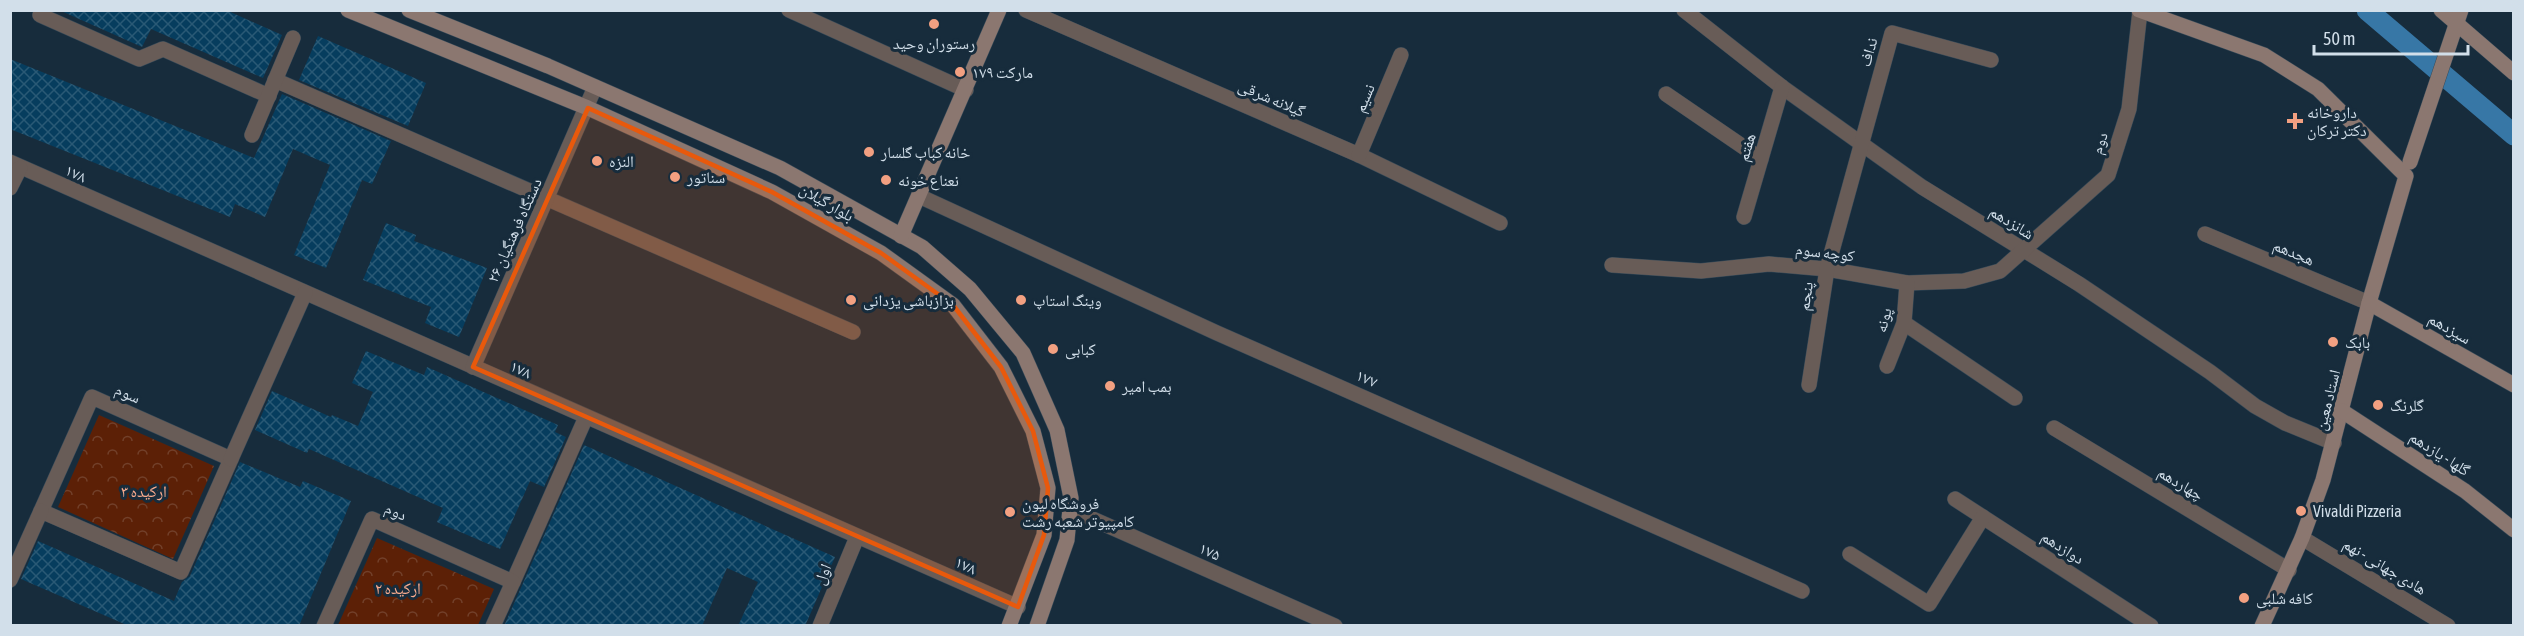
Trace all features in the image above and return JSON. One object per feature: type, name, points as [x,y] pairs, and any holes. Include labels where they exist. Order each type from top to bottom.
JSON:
[{"type":"main road","name":"بلوار گیلان","points":[[348,10],[588,108],[772,192],[881,253],[953,305],[1001,367],[1033,431],[1047,488],[1044,535],[1010,626]]},
{"type":"main road","name":"بلوار گیلان","points":[[409,10],[595,87],[780,168],[922,248],[970,289],[1023,353],[1057,430],[1071,498],[1067,540],[1037,626]]},
{"type":"main road","points":[[901,236],[999,10]]},
{"type":"main road","points":[[2441,10],[2460,18],[2514,74]]},
{"type":"main road","points":[[2140,11],[2264,55],[2318,89],[2408,169]]},
{"type":"main road","name":"استاد معین","points":[[2262,626],[2302,538],[2334,443],[2369,303],[2408,169],[2460,18]]},
{"type":"main road","name":"سیزدهم","points":[[2369,303],[2514,385]]},
{"type":"main road","name":"گلها - یازدهم","points":[[2343,411],[2465,491],[2514,530]]},
{"type":"street","points":[[789,10],[966,90]]},
{"type":"street","name":"گیلانه شرقی","points":[[1026,10],[1359,155],[1500,223]]},
{"type":"street","name":"شانزدهم","points":[[1684,10],[1782,87],[1922,187],[2024,250],[2200,366],[2255,406],[2285,423],[2334,443]]},
{"type":"street","name":"دوم","points":[[2024,250],[2108,175],[2129,109],[2140,11]]},
{"type":"street","points":[[40,15],[139,59],[163,49],[269,96]]},
{"type":"street","name":"نداف","points":[[1861,144],[1892,33],[1991,60]]},
{"type":"street","points":[[252,135],[293,38]]},
{"type":"street","name":"نسیم","points":[[1359,155],[1401,55]]},
{"type":"street","points":[[275,80],[853,332]]},
{"type":"street","name":"۲۶ دستگاه فرهنگیان","points":[[473,367],[588,108],[595,87]]},
{"type":"street","name":"هفتم","points":[[1744,217],[1782,87]]},
{"type":"street","points":[[1666,94],[1761,159]]},
{"type":"street","name":"پنجم","points":[[1809,385],[1827,269],[1861,144]]},
{"type":"street","points":[[10,188],[15,165]]},
{"type":"street","name":"۱۷۸","points":[[15,165],[1018,607]]},
{"type":"street","name":"۱۷۷","points":[[919,196],[1217,333],[1802,591]]},
{"type":"street","name":"هجدهم","points":[[2205,234],[2369,303]]},
{"type":"street","name":"کوچه سوم","points":[[1612,265],[1701,271],[1769,264],[1827,269],[1907,283],[1964,281],[2000,271],[2024,250]]},
{"type":"street","name":"پونه","points":[[1887,366],[1904,323],[1907,283]]},
{"type":"street","points":[[41,511],[181,573],[305,293]]},
{"type":"street","points":[[1904,323],[2015,398]]},
{"type":"street","name":"سوم","points":[[10,580],[92,397],[231,459]]},
{"type":"street","points":[[493,626],[586,417]]},
{"type":"street","name":"چهاردهم","points":[[2054,428],[2289,570]]},
{"type":"street","name":"دوازدهم","points":[[1955,499],[2151,626]]},
{"type":"street","name":"۱۷۵","points":[[1070,508],[1335,626]]},
{"type":"street","points":[[1850,554],[1929,604],[1983,517]]},
{"type":"street","name":"دوم","points":[[324,626],[372,519],[513,582]]},
{"type":"street","name":"اول","points":[[820,626],[857,537]]},
{"type":"street","name":"هادی جهانی - نهم","points":[[2302,538],[2448,626]]},
{"type":"highlighted area","points":[[588,108],[772,192],[881,253],[953,305],[1001,367],[1033,431],[1048,488],[1044,535],[1018,607],[473,367]]},
{"type":"green space","name":"ارکیده ۳","points":[[99,415],[214,466],[173,559],[58,507]]},
{"type":"green space","name":"ارکیده ۲","points":[[377,538],[494,589],[478,625],[338,625]]},
{"type":"building","points":[[59,10],[226,10],[282,35],[263,78],[151,29],[142,47]]},
{"type":"building","points":[[318,36],[426,83],[408,126],[299,80]]},
{"type":"building","points":[[10,59],[254,158],[282,94],[391,141],[372,184],[362,180],[326,268],[294,255],[330,165],[293,149],[265,217],[235,204],[230,217],[10,129]]},
{"type":"building","points":[[386,223],[416,235],[414,241],[487,268],[459,337],[425,323],[431,307],[363,280]]},
{"type":"building","points":[[366,351],[424,375],[427,367],[558,425],[555,432],[566,437],[544,487],[530,481],[500,549],[437,522],[443,508],[309,449],[307,453],[255,430],[272,391],[331,417],[332,415],[358,426],[373,392],[352,383]]},
{"type":"building","points":[[584,445],[835,557],[805,626],[738,626],[758,582],[727,568],[702,626],[504,626]]},
{"type":"building","points":[[240,462],[300,487],[303,481],[351,501],[299,626],[129,626],[21,579],[38,541],[174,601],[182,582],[190,576]]},
{"type":"waterway","points":[[2367,10],[2514,135]]},
{"type":"place","name":"رستوران وحید","points":[[934,24]]},
{"type":"place","name":"۱۷۹ مارکت","points":[[960,72]]},
{"type":"place","name":"داروخانه دکتر ترکان","points":[[2295,121]]},
{"type":"place","name":"خانه کباب گلسار","points":[[869,152]]},
{"type":"place","name":"النزه","points":[[597,161]]},
{"type":"place","name":"سناتور","points":[[675,177]]},
{"type":"place","name":"نعناع خونه","points":[[886,180]]},
{"type":"place","name":"بزازباشی یزدانی","points":[[851,300]]},
{"type":"place","name":"وینگ استاپ","points":[[1021,300]]},
{"type":"place","name":"بابک","points":[[2333,342]]},
{"type":"place","name":"کبابی","points":[[1053,349]]},
{"type":"place","name":"بمب امیر","points":[[1110,386]]},
{"type":"place","name":"گلرنگ","points":[[2378,405]]},
{"type":"place","name":"Vivaldi Pizzeria","points":[[2301,511]]},
{"type":"place","name":"فروشگاه لیون کامپیوتر شعبه رشت","points":[[1010,512]]},
{"type":"place","name":"کافه شلبی","points":[[2244,598]]}]
